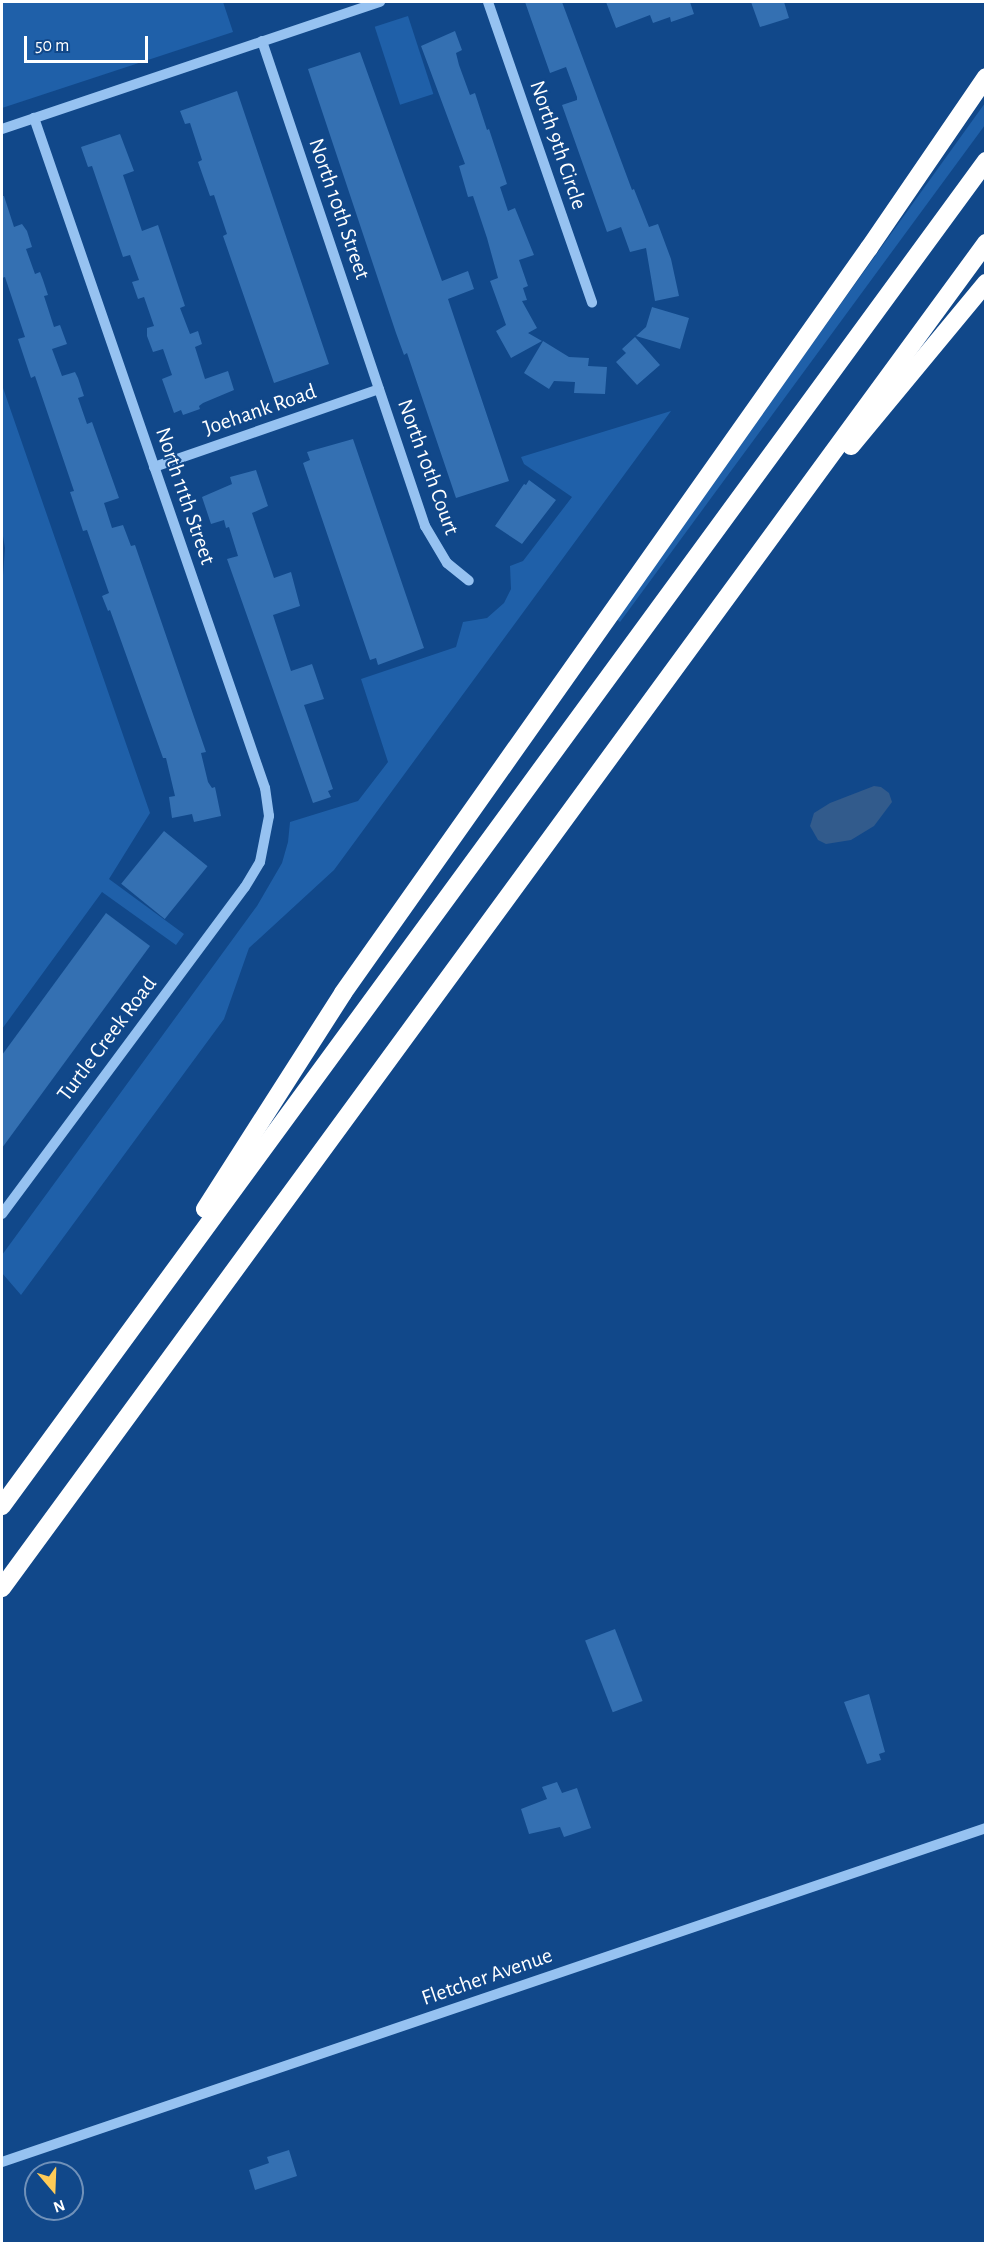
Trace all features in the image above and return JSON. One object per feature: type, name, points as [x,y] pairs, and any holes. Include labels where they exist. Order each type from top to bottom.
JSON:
[{"type":"highway","points":[[106,1363],[343,993],[869,248],[986,77]]},
{"type":"highway","points":[[2,1506],[986,161]]},
{"type":"highway","points":[[2,1588],[986,243]]},
{"type":"highway","points":[[733,588],[986,283]]},
{"type":"street","points":[[2,129],[380,2]]},
{"type":"street","name":"North 9th Circle","points":[[488,2],[592,302]]},
{"type":"street","name":"North 10th Street","points":[[262,41],[379,389]]},
{"type":"street","name":"North 11th Street","points":[[34,118],[265,788],[269,816],[266,841],[260,862],[245,888]]},
{"type":"street","name":"Joehank Road","points":[[154,467],[379,389]]},
{"type":"street","name":"North 10th Court","points":[[379,389],[430,536],[447,563],[469,581]]},
{"type":"street","name":"Turtle Creek Road","points":[[2,1214],[245,888]]},
{"type":"street","name":"Fletcher Avenue","points":[[2,2163],[986,1827]]},
{"type":"shaded area","points":[[2,2],[223,2],[233,32],[2,108]]},
{"type":"shaded area","points":[[408,16],[433,94],[400,105],[375,27]]},
{"type":"shaded area","points":[[985,103],[985,125],[620,622],[615,618]]},
{"type":"shaded area","points":[[2,385],[150,813],[109,879],[184,934],[176,945],[102,892],[2,1029],[2,589],[5,548],[2,530]]},
{"type":"shaded area","points":[[671,411],[334,870],[249,948],[224,1019],[21,1295],[2,1273],[2,1255],[257,906],[282,863],[288,842],[290,822],[358,801],[388,762],[361,679],[456,647],[463,622],[487,618],[504,603],[511,589],[510,566],[523,561],[572,497],[524,464],[521,457]]},
{"type":"shaded area","points":[[874,786],[881,787],[889,793],[892,802],[874,826],[851,840],[826,844],[818,840],[810,826],[814,813],[830,803]]},
{"type":"building","points":[[525,2],[562,2],[632,190],[634,189],[649,227],[658,224],[671,259],[679,296],[655,301],[646,248],[630,252],[621,227],[607,232],[562,105],[577,100],[577,97],[566,67],[550,73]]},
{"type":"building","points":[[606,2],[690,2],[694,14],[671,22],[670,17],[653,23],[650,15],[616,28]]},
{"type":"building","points":[[751,2],[784,2],[789,18],[760,27]]},
{"type":"building","points":[[455,31],[462,50],[456,53],[459,65],[470,95],[475,93],[507,184],[500,187],[508,211],[515,208],[534,255],[519,260],[528,286],[523,288],[527,300],[522,301],[537,328],[528,333],[542,341],[511,358],[496,331],[506,325],[490,281],[498,278],[487,238],[473,196],[468,197],[459,166],[465,164],[421,46]]},
{"type":"building","points":[[360,52],[442,281],[468,271],[474,289],[448,299],[509,481],[456,498],[407,353],[404,355],[396,333],[308,69]]},
{"type":"building","points":[[237,91],[329,364],[274,383],[223,236],[227,234],[214,195],[210,196],[198,162],[202,160],[190,123],[185,124],[180,111]]},
{"type":"building","points":[[120,134],[134,171],[123,175],[142,231],[158,225],[185,306],[180,308],[190,334],[198,331],[202,344],[195,347],[205,379],[228,371],[234,390],[203,403],[199,406],[200,409],[183,415],[181,410],[174,413],[162,379],[172,375],[163,349],[153,352],[147,336],[147,328],[154,326],[144,297],[138,299],[132,282],[139,280],[130,255],[123,257],[92,166],[88,167],[81,147]]},
{"type":"building","points":[[2,196],[4,196],[14,227],[22,224],[27,231],[32,247],[26,249],[35,274],[40,272],[43,280],[48,295],[44,296],[54,327],[60,325],[67,344],[52,349],[62,376],[75,372],[78,378],[84,396],[78,398],[87,424],[92,422],[119,498],[104,503],[112,528],[123,525],[131,546],[135,545],[206,752],[201,753],[208,782],[212,788],[215,787],[221,816],[194,822],[192,814],[172,818],[169,797],[175,796],[166,758],[163,758],[110,610],[108,611],[102,596],[109,593],[87,530],[83,531],[70,492],[74,491],[35,376],[31,378],[18,339],[25,337],[5,277],[2,278]]},
{"type":"building","points":[[652,307],[689,318],[680,349],[636,336],[646,327]]},
{"type":"building","points":[[635,337],[660,365],[637,385],[616,362],[626,353],[622,349]]},
{"type":"building","points":[[543,341],[569,357],[589,358],[588,366],[607,367],[605,394],[574,393],[575,382],[554,381],[549,389],[524,373]]},
{"type":"building","points":[[353,439],[424,648],[378,665],[376,658],[370,660],[303,463],[310,460],[307,452]]},
{"type":"building","points":[[256,470],[268,506],[252,513],[274,578],[291,572],[300,606],[273,615],[291,671],[312,664],[324,699],[304,705],[333,789],[328,791],[331,797],[313,803],[227,559],[238,556],[229,527],[226,528],[224,520],[211,524],[202,497],[232,484],[230,477]]},
{"type":"building","points":[[529,480],[556,500],[522,544],[495,526]]},
{"type":"building","points":[[164,831],[208,866],[165,919],[121,884]]},
{"type":"building","points":[[106,913],[150,946],[2,1148],[2,1055]]},
{"type":"building","points":[[615,1629],[643,1701],[613,1712],[585,1640]]},
{"type":"building","points":[[869,1694],[885,1752],[879,1754],[881,1760],[867,1764],[844,1702]]},
{"type":"building","points":[[557,1782],[562,1793],[577,1788],[591,1828],[564,1837],[560,1827],[529,1834],[521,1809],[547,1799],[542,1787]]},
{"type":"building","points":[[289,2150],[297,2176],[255,2190],[249,2170],[269,2163],[267,2157]]}]
